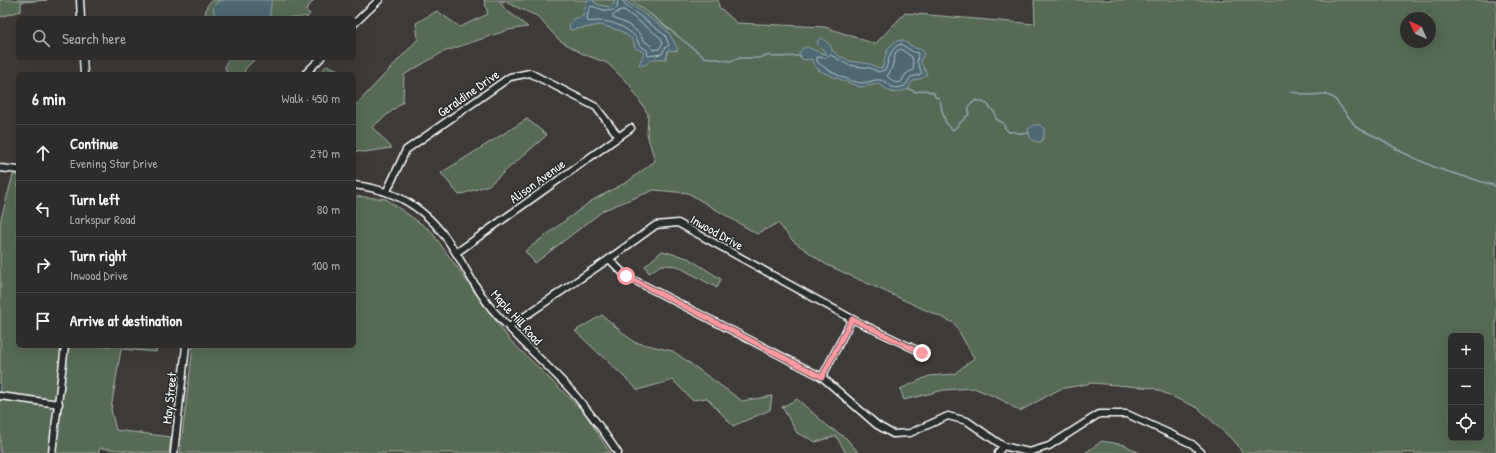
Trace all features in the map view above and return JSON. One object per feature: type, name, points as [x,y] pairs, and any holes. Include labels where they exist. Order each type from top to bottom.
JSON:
[{"type":"street","points":[[80,0],[81,16]]},
{"type":"street","points":[[356,22],[379,0]]},
{"type":"street","points":[[83,60],[84,72]]},
{"type":"street","points":[[307,72],[319,60]]},
{"type":"street","name":"Geraldine Drive","points":[[387,192],[406,150],[510,77],[530,73],[596,107],[619,137]]},
{"type":"street","name":"Alison Avenue","points":[[456,253],[631,128]]},
{"type":"street","points":[[0,168],[16,170]]},
{"type":"street","name":"Maple Hill Road","points":[[356,185],[387,192],[404,200],[424,213],[442,232],[492,308],[572,392],[597,422],[618,453]]},
{"type":"street","name":"Inwood Drive","points":[[509,327],[656,225],[678,223],[852,319],[922,353]]},
{"type":"street","points":[[609,259],[626,276],[822,377],[877,426],[893,434],[910,433],[948,416],[967,421],[1003,446],[1029,452],[1049,446],[1098,414],[1127,414],[1192,444],[1202,453]]},
{"type":"street","points":[[822,377],[852,319]]},
{"type":"street","points":[[52,453],[65,348]]},
{"type":"street","name":"May Street","points":[[174,453],[186,348]]},
{"type":"street","points":[[0,396],[59,404]]},
{"type":"street","points":[[998,453],[1003,446]]},
{"type":"green space","points":[[0,0],[47,0],[21,2],[21,11],[0,17]]},
{"type":"green space","points":[[212,0],[314,0],[306,10],[310,14],[308,16],[204,16],[207,6]]},
{"type":"green space","points":[[484,0],[499,0],[505,9],[528,27],[508,30],[443,52],[404,75],[403,102],[372,127],[392,148],[364,152],[356,151],[356,105],[418,39],[416,23],[437,11],[460,27],[488,14]]},
{"type":"green space","points":[[500,0],[718,0],[719,7],[737,23],[825,27],[875,44],[905,13],[1035,24],[1034,0],[1496,0],[1496,453],[1242,453],[1237,444],[1198,408],[1153,388],[1092,383],[1060,389],[1020,411],[1000,399],[974,388],[944,390],[904,400],[900,389],[929,376],[954,374],[974,358],[954,323],[825,264],[793,241],[778,223],[757,234],[688,193],[654,190],[604,210],[535,263],[525,251],[591,201],[627,182],[655,161],[647,134],[648,114],[629,84],[607,63],[583,54],[559,40],[537,16]]},
{"type":"green space","points":[[228,60],[254,60],[245,69],[244,72],[226,72],[225,70]]},
{"type":"green space","points":[[327,65],[338,70],[337,72],[320,72]]},
{"type":"green space","points":[[527,119],[547,135],[489,185],[459,195],[441,173]]},
{"type":"green space","points":[[13,175],[16,175],[16,348],[157,348],[156,352],[121,349],[111,409],[116,430],[171,437],[169,453],[148,453],[100,448],[98,453],[0,453],[0,222]]},
{"type":"green space","points":[[356,196],[386,199],[430,230],[509,339],[585,413],[610,453],[180,453],[193,348],[356,348]]},
{"type":"green space","points":[[662,251],[688,258],[721,279],[717,288],[677,266],[661,265],[649,273],[645,266]]},
{"type":"green space","points":[[602,315],[634,342],[673,351],[742,401],[772,396],[770,410],[733,426],[707,398],[692,400],[673,380],[638,390],[575,331]]},
{"type":"green space","points":[[797,399],[829,427],[846,438],[859,453],[846,453],[836,436],[816,442],[797,433],[782,407]]},
{"type":"green space","points":[[1102,441],[1125,445],[1140,453],[1085,453]]},
{"type":"water","points":[[273,0],[269,16],[215,16],[213,7],[218,1]]},
{"type":"water","points":[[587,0],[594,0],[594,2],[600,5],[610,7],[614,4],[614,0],[624,0],[669,33],[678,49],[677,51],[668,50],[666,59],[655,59],[644,65],[639,65],[644,52],[635,48],[633,40],[621,31],[601,25],[570,30],[569,25],[573,19],[584,16],[583,12]]},
{"type":"water","points":[[820,38],[830,45],[832,50],[840,57],[849,61],[871,64],[878,68],[883,67],[886,53],[890,46],[897,41],[902,40],[923,51],[924,56],[921,58],[921,63],[927,74],[922,78],[914,80],[909,89],[895,93],[879,84],[861,87],[849,83],[820,71],[813,64],[812,59],[803,60],[801,58],[799,53],[803,48],[807,47],[827,54],[818,45],[817,42]]},
{"type":"water","points":[[1034,125],[1040,125],[1044,129],[1044,136],[1041,142],[1033,140],[1029,135],[1028,129]]},
{"type":"waterway","points":[[630,0],[704,57],[730,61],[740,58],[758,58],[770,55],[773,57],[801,56]]},
{"type":"waterway","points":[[909,89],[916,92],[925,90],[934,93],[935,97],[939,98],[943,116],[947,124],[953,130],[969,114],[970,106],[977,100],[987,104],[995,113],[996,119],[1003,123],[1009,132],[1023,134],[1029,133]]},
{"type":"waterway","points":[[1292,92],[1309,95],[1325,94],[1334,98],[1357,128],[1436,168],[1496,186]]},
{"type":"route","points":[[626,276],[822,377],[852,319],[922,353]]}]
